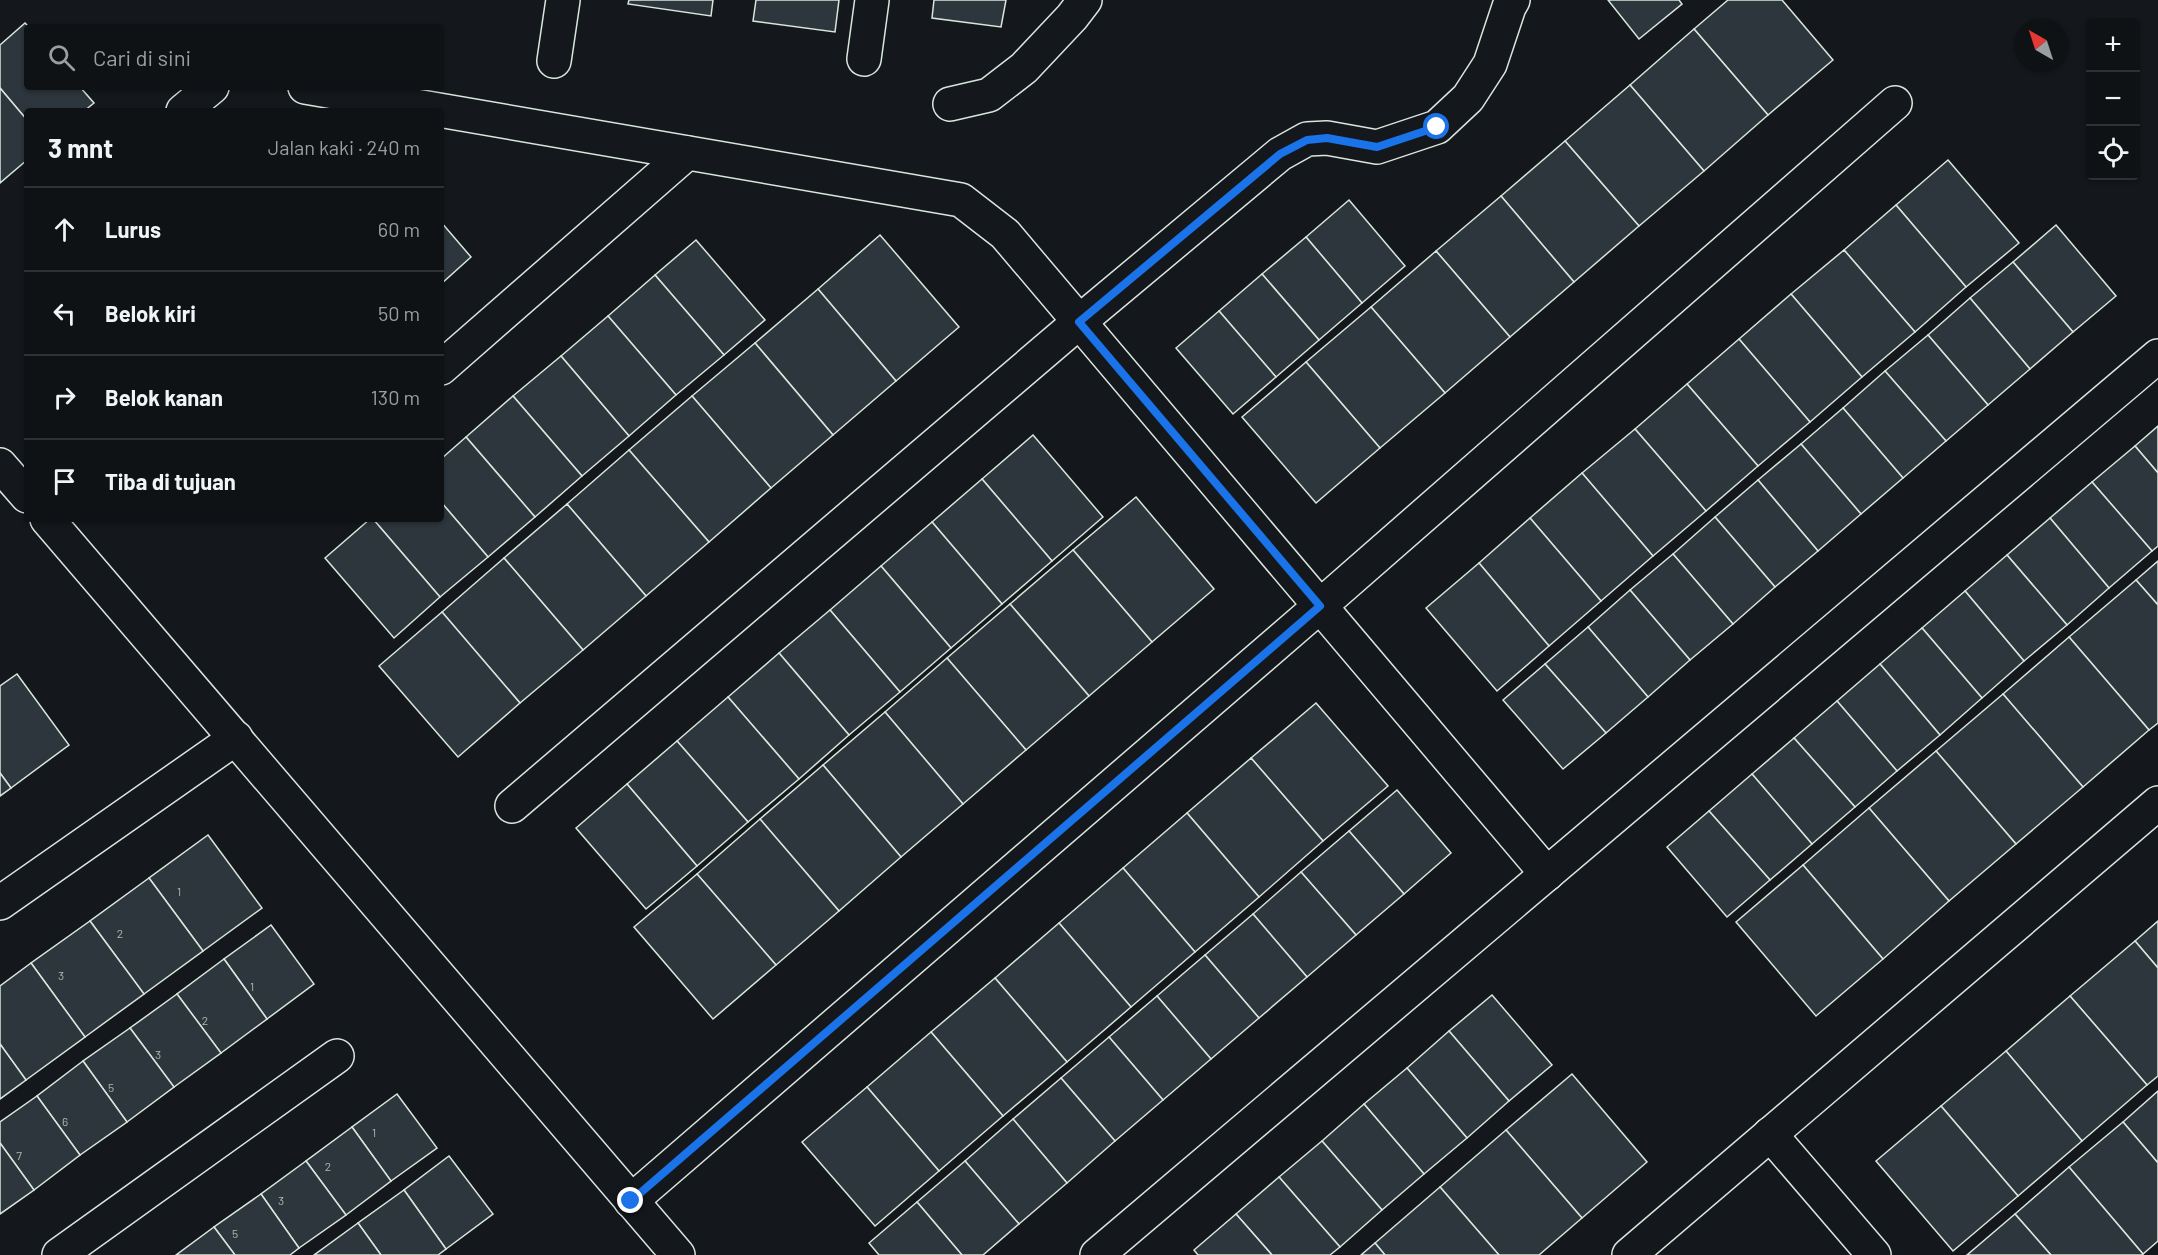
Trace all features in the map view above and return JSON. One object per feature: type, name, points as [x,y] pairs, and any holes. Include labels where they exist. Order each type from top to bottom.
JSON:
[{"type":"street","points":[[554,61],[563,0]]},
{"type":"street","points":[[864,59],[872,0]]},
{"type":"street","points":[[950,104],[989,95],[1024,68],[1085,0]]},
{"type":"street","points":[[512,806],[1079,322],[1280,154],[1307,140],[1327,138],[1377,147],[1437,127],[1468,99],[1490,64],[1513,0]]},
{"type":"street","points":[[187,108],[208,90]]},
{"type":"street","points":[[322,90],[427,108]]},
{"type":"street","points":[[631,1201],[1320,606],[1896,103]]},
{"type":"street","points":[[444,111],[961,200],[1005,234],[1547,874]]},
{"type":"street","points":[[444,365],[687,153]]},
{"type":"street","points":[[1097,1255],[2158,356]]},
{"type":"street","points":[[0,465],[24,493]]},
{"type":"street","points":[[50,522],[678,1255]]},
{"type":"street","points":[[0,903],[236,738]]},
{"type":"street","points":[[1629,1255],[2158,803]]},
{"type":"street","points":[[59,1255],[337,1056]]},
{"type":"street","points":[[1770,1134],[1874,1255]]},
{"type":"building","points":[[629,0],[713,0],[711,16],[628,4]]},
{"type":"building","points":[[756,0],[839,0],[835,32],[753,21]]},
{"type":"building","points":[[934,0],[1006,0],[1001,27],[932,18]]},
{"type":"building","points":[[1608,0],[1679,0],[1682,4],[1639,39]]},
{"type":"building","points":[[1728,0],[1782,0],[1833,60],[1768,115],[1694,29]]},
{"type":"building","points":[[25,23],[24,90],[83,90],[94,103],[88,108],[24,108],[24,116],[0,88],[0,45]]},
{"type":"building","points":[[1694,29],[1768,115],[1704,171],[1630,85]]},
{"type":"building","points":[[1630,85],[1704,171],[1639,226],[1565,141]]},
{"type":"building","points":[[0,88],[24,116],[24,163],[0,183]]},
{"type":"building","points":[[1565,141],[1639,226],[1574,282],[1501,196]]},
{"type":"building","points":[[1948,160],[2019,243],[1966,287],[1896,205]]},
{"type":"building","points":[[1501,196],[1574,282],[1510,337],[1436,251]]},
{"type":"building","points":[[1349,200],[1405,266],[1362,303],[1306,237]]},
{"type":"building","points":[[1896,205],[1966,287],[1915,332],[1844,250]]},
{"type":"building","points":[[2056,225],[2116,296],[2073,332],[2013,262]]},
{"type":"building","points":[[444,226],[471,257],[444,281]]},
{"type":"building","points":[[880,235],[959,327],[896,381],[818,289]]},
{"type":"building","points":[[1306,237],[1362,303],[1319,340],[1262,274]]},
{"type":"building","points":[[696,240],[765,320],[724,355],[655,275]]},
{"type":"building","points":[[1844,250],[1915,332],[1862,377],[1791,294]]},
{"type":"building","points":[[1436,251],[1510,337],[1445,393],[1371,307]]},
{"type":"building","points":[[2013,262],[2073,332],[2030,369],[1970,298]]},
{"type":"building","points":[[1262,274],[1319,340],[1276,377],[1219,311]]},
{"type":"building","points":[[655,275],[724,355],[676,395],[608,316]]},
{"type":"building","points":[[818,289],[896,381],[833,435],[755,343]]},
{"type":"building","points":[[1791,294],[1862,377],[1810,422],[1739,339]]},
{"type":"building","points":[[1970,298],[2030,369],[1988,405],[1928,335]]},
{"type":"building","points":[[1371,307],[1445,393],[1380,448],[1306,362]]},
{"type":"building","points":[[1219,311],[1276,377],[1233,414],[1176,348]]},
{"type":"building","points":[[608,316],[676,395],[629,436],[561,356]]},
{"type":"building","points":[[1928,335],[1988,405],[1946,441],[1885,371]]},
{"type":"building","points":[[1739,339],[1810,422],[1758,466],[1687,384]]},
{"type":"building","points":[[755,343],[833,435],[771,488],[692,396]]},
{"type":"building","points":[[561,356],[629,436],[582,476],[513,396]]},
{"type":"building","points":[[1306,362],[1380,448],[1316,503],[1242,417]]},
{"type":"building","points":[[1885,371],[1946,441],[1903,478],[1843,408]]},
{"type":"building","points":[[1687,384],[1758,466],[1706,511],[1635,429]]},
{"type":"building","points":[[513,396],[582,476],[535,517],[466,437]]},
{"type":"building","points":[[692,396],[771,488],[709,542],[629,450]]},
{"type":"building","points":[[1843,408],[1903,478],[1861,514],[1801,444]]},
{"type":"building","points":[[2158,426],[2158,473],[2135,446]]},
{"type":"building","points":[[1635,429],[1706,511],[1653,556],[1582,473]]},
{"type":"building","points":[[1033,435],[1103,517],[1052,561],[982,479]]},
{"type":"building","points":[[466,437],[535,517],[488,557],[444,506],[444,456]]},
{"type":"building","points":[[1801,444],[1861,514],[1818,551],[1758,480]]},
{"type":"building","points":[[2135,446],[2158,473],[2158,546],[2152,551],[2092,482]]},
{"type":"building","points":[[629,450],[709,542],[646,596],[567,504]]},
{"type":"building","points":[[1582,473],[1653,556],[1601,601],[1530,518]]},
{"type":"building","points":[[982,479],[1052,561],[1002,604],[932,522]]},
{"type":"building","points":[[1758,480],[1818,551],[1775,587],[1715,517]]},
{"type":"building","points":[[2092,482],[2152,551],[2109,588],[2050,518]]},
{"type":"building","points":[[1136,497],[1214,589],[1152,642],[1073,550]]},
{"type":"building","points":[[567,504],[646,596],[583,650],[504,558]]},
{"type":"building","points":[[444,506],[488,557],[440,597],[376,522],[444,522]]},
{"type":"building","points":[[1715,517],[1775,587],[1733,624],[1673,554]]},
{"type":"building","points":[[1530,518],[1601,601],[1549,646],[1479,563]]},
{"type":"building","points":[[2050,518],[2109,588],[2067,625],[2007,555]]},
{"type":"building","points":[[367,522],[376,522],[440,597],[394,638],[325,558]]},
{"type":"building","points":[[932,522],[1002,604],[951,648],[881,566]]},
{"type":"building","points":[[1073,550],[1152,642],[1089,696],[1010,604]]},
{"type":"building","points":[[1673,554],[1733,624],[1690,660],[1630,590]]},
{"type":"building","points":[[2007,555],[2067,625],[2024,661],[1965,591]]},
{"type":"building","points":[[504,558],[583,650],[520,703],[442,612]]},
{"type":"building","points":[[2158,561],[2158,605],[2136,580]]},
{"type":"building","points":[[1479,563],[1549,646],[1497,691],[1426,608]]},
{"type":"building","points":[[881,566],[951,648],[900,692],[830,610]]},
{"type":"building","points":[[2136,580],[2158,605],[2158,723],[2149,730],[2069,637]]},
{"type":"building","points":[[1630,590],[1690,660],[1648,697],[1588,627]]},
{"type":"building","points":[[1965,591],[2024,661],[1982,698],[1922,628]]},
{"type":"building","points":[[1010,604],[1089,696],[1026,750],[947,658]]},
{"type":"building","points":[[830,610],[900,692],[849,735],[779,653]]},
{"type":"building","points":[[442,612],[520,703],[458,757],[379,666]]},
{"type":"building","points":[[1588,627],[1648,697],[1606,733],[1545,664]]},
{"type":"building","points":[[1922,628],[1982,698],[1940,735],[1880,664]]},
{"type":"building","points":[[2069,637],[2149,730],[2083,787],[2003,694]]},
{"type":"building","points":[[779,653],[849,735],[799,779],[728,697]]},
{"type":"building","points":[[947,658],[1026,750],[963,804],[885,712]]},
{"type":"building","points":[[1545,664],[1606,733],[1563,769],[1503,700]]},
{"type":"building","points":[[1880,664],[1940,735],[1897,771],[1837,701]]},
{"type":"building","points":[[17,674],[69,745],[11,788],[0,773],[0,686]]},
{"type":"building","points":[[2003,694],[2083,787],[2016,844],[1936,751]]},
{"type":"building","points":[[728,697],[799,779],[748,822],[677,741]]},
{"type":"building","points":[[1837,701],[1897,771],[1855,807],[1794,738]]},
{"type":"building","points":[[1316,703],[1388,786],[1323,841],[1251,758]]},
{"type":"building","points":[[885,712],[963,804],[901,857],[823,765]]},
{"type":"building","points":[[1794,738],[1855,807],[1812,844],[1752,774]]},
{"type":"building","points":[[677,741],[748,822],[697,866],[627,784]]},
{"type":"building","points":[[1936,751],[2016,844],[1949,901],[1869,808]]},
{"type":"building","points":[[1251,758],[1323,841],[1259,897],[1187,813]]},
{"type":"building","points":[[823,765],[901,857],[839,911],[760,819]]},
{"type":"building","points":[[0,773],[11,788],[0,796]]},
{"type":"building","points":[[1752,774],[1812,844],[1770,880],[1709,811]]},
{"type":"building","points":[[627,784],[697,866],[646,909],[576,828]]},
{"type":"building","points":[[1397,790],[1451,853],[1404,894],[1349,831]]},
{"type":"building","points":[[1869,808],[1949,901],[1883,959],[1803,865]]},
{"type":"building","points":[[1709,811],[1770,880],[1727,917],[1667,847]]},
{"type":"building","points":[[1187,813],[1259,897],[1195,952],[1123,868]]},
{"type":"building","points":[[760,819],[839,911],[776,965],[697,874]]},
{"type":"building","points":[[1349,831],[1404,894],[1356,935],[1301,872]]},
{"type":"building","points":[[208,835],[262,908],[203,951],[149,878]]},
{"type":"building","points":[[1803,865],[1883,959],[1816,1016],[1736,922]]},
{"type":"building","points":[[1123,868],[1195,952],[1131,1007],[1059,923]]},
{"type":"building","points":[[1301,872],[1356,935],[1307,977],[1253,914]]},
{"type":"building","points":[[697,874],[776,965],[713,1019],[634,927]]},
{"type":"building","points":[[149,878],[203,951],[144,994],[90,921]]},
{"type":"building","points":[[1253,914],[1307,977],[1259,1018],[1205,955]]},
{"type":"building","points":[[90,921],[144,994],[85,1037],[31,963]]},
{"type":"building","points":[[2158,921],[2158,968],[2135,941]]},
{"type":"building","points":[[1059,923],[1131,1007],[1067,1062],[995,978]]},
{"type":"building","points":[[271,925],[314,984],[267,1019],[224,959]]},
{"type":"building","points":[[2135,941],[2158,968],[2158,1076],[2147,1085],[2070,996]]},
{"type":"building","points":[[1205,955],[1259,1018],[1211,1059],[1157,996]]},
{"type":"building","points":[[224,959],[267,1019],[221,1053],[177,994]]},
{"type":"building","points":[[31,963],[85,1037],[26,1080],[0,1044],[0,986]]},
{"type":"building","points":[[995,978],[1067,1062],[1003,1116],[931,1032]]},
{"type":"building","points":[[177,994],[221,1053],[174,1087],[130,1028]]},
{"type":"building","points":[[1492,995],[1552,1065],[1509,1101],[1449,1031]]},
{"type":"building","points":[[1157,996],[1211,1059],[1163,1100],[1109,1037]]},
{"type":"building","points":[[2070,996],[2147,1085],[2082,1141],[2006,1051]]},
{"type":"building","points":[[130,1028],[174,1087],[127,1122],[83,1061]]},
{"type":"building","points":[[1449,1031],[1509,1101],[1467,1138],[1407,1068]]},
{"type":"building","points":[[931,1032],[1003,1116],[939,1171],[867,1087]]},
{"type":"building","points":[[1109,1037],[1163,1100],[1115,1141],[1061,1078]]},
{"type":"building","points":[[0,1044],[26,1080],[0,1099]]},
{"type":"building","points":[[2006,1051],[2082,1141],[2018,1196],[1941,1106]]},
{"type":"building","points":[[83,1061],[127,1122],[80,1155],[37,1096]]},
{"type":"building","points":[[1407,1068],[1467,1138],[1424,1174],[1364,1104]]},
{"type":"building","points":[[1572,1074],[1647,1162],[1582,1218],[1506,1130]]},
{"type":"building","points":[[1061,1078],[1115,1141],[1067,1183],[1013,1119]]},
{"type":"building","points":[[867,1087],[939,1171],[875,1226],[802,1142]]},
{"type":"building","points":[[2158,1091],[2158,1163],[2123,1122]]},
{"type":"building","points":[[397,1094],[437,1148],[391,1181],[352,1127]]},
{"type":"building","points":[[37,1096],[80,1155],[34,1190],[0,1143],[0,1122]]},
{"type":"building","points":[[1364,1104],[1424,1174],[1382,1210],[1322,1141]]},
{"type":"building","points":[[1941,1106],[2018,1196],[1953,1251],[1876,1161]]},
{"type":"building","points":[[1013,1119],[1067,1183],[1019,1224],[965,1161]]},
{"type":"building","points":[[2123,1122],[2158,1163],[2158,1241],[2143,1254],[2069,1167]]},
{"type":"building","points":[[352,1127],[391,1181],[346,1215],[306,1161]]},
{"type":"building","points":[[1506,1130],[1582,1218],[1539,1255],[1499,1255],[1440,1187]]},
{"type":"building","points":[[1322,1141],[1382,1210],[1340,1247],[1279,1177]]},
{"type":"building","points":[[0,1143],[34,1190],[0,1214]]},
{"type":"building","points":[[449,1156],[493,1214],[446,1249],[404,1190]]},
{"type":"building","points":[[306,1161],[346,1215],[299,1248],[261,1194]]},
{"type":"building","points":[[965,1161],[1019,1224],[983,1255],[962,1255],[917,1202]]},
{"type":"building","points":[[2069,1167],[2142,1255],[2051,1255],[2015,1214]]},
{"type":"building","points":[[1279,1177],[1340,1247],[1330,1255],[1272,1255],[1236,1214]]},
{"type":"building","points":[[1440,1187],[1499,1255],[1385,1255],[1375,1243]]},
{"type":"building","points":[[404,1190],[446,1249],[438,1255],[381,1255],[358,1223]]},
{"type":"building","points":[[261,1194],[299,1248],[290,1255],[235,1255],[214,1227]]},
{"type":"building","points":[[917,1202],[962,1255],[879,1255],[869,1243]]},
{"type":"building","points":[[1236,1214],[1272,1255],[1198,1255],[1194,1250]]},
{"type":"building","points":[[2015,1214],[2051,1255],[1967,1255]]},
{"type":"building","points":[[358,1223],[381,1255],[314,1255]]},
{"type":"building","points":[[214,1227],[235,1255],[176,1255]]},
{"type":"building","points":[[1375,1243],[1385,1255],[1361,1255]]},
{"type":"route","points":[[631,1201],[1320,606],[1079,322],[1280,154],[1307,140],[1327,138],[1377,147],[1437,127]]}]
